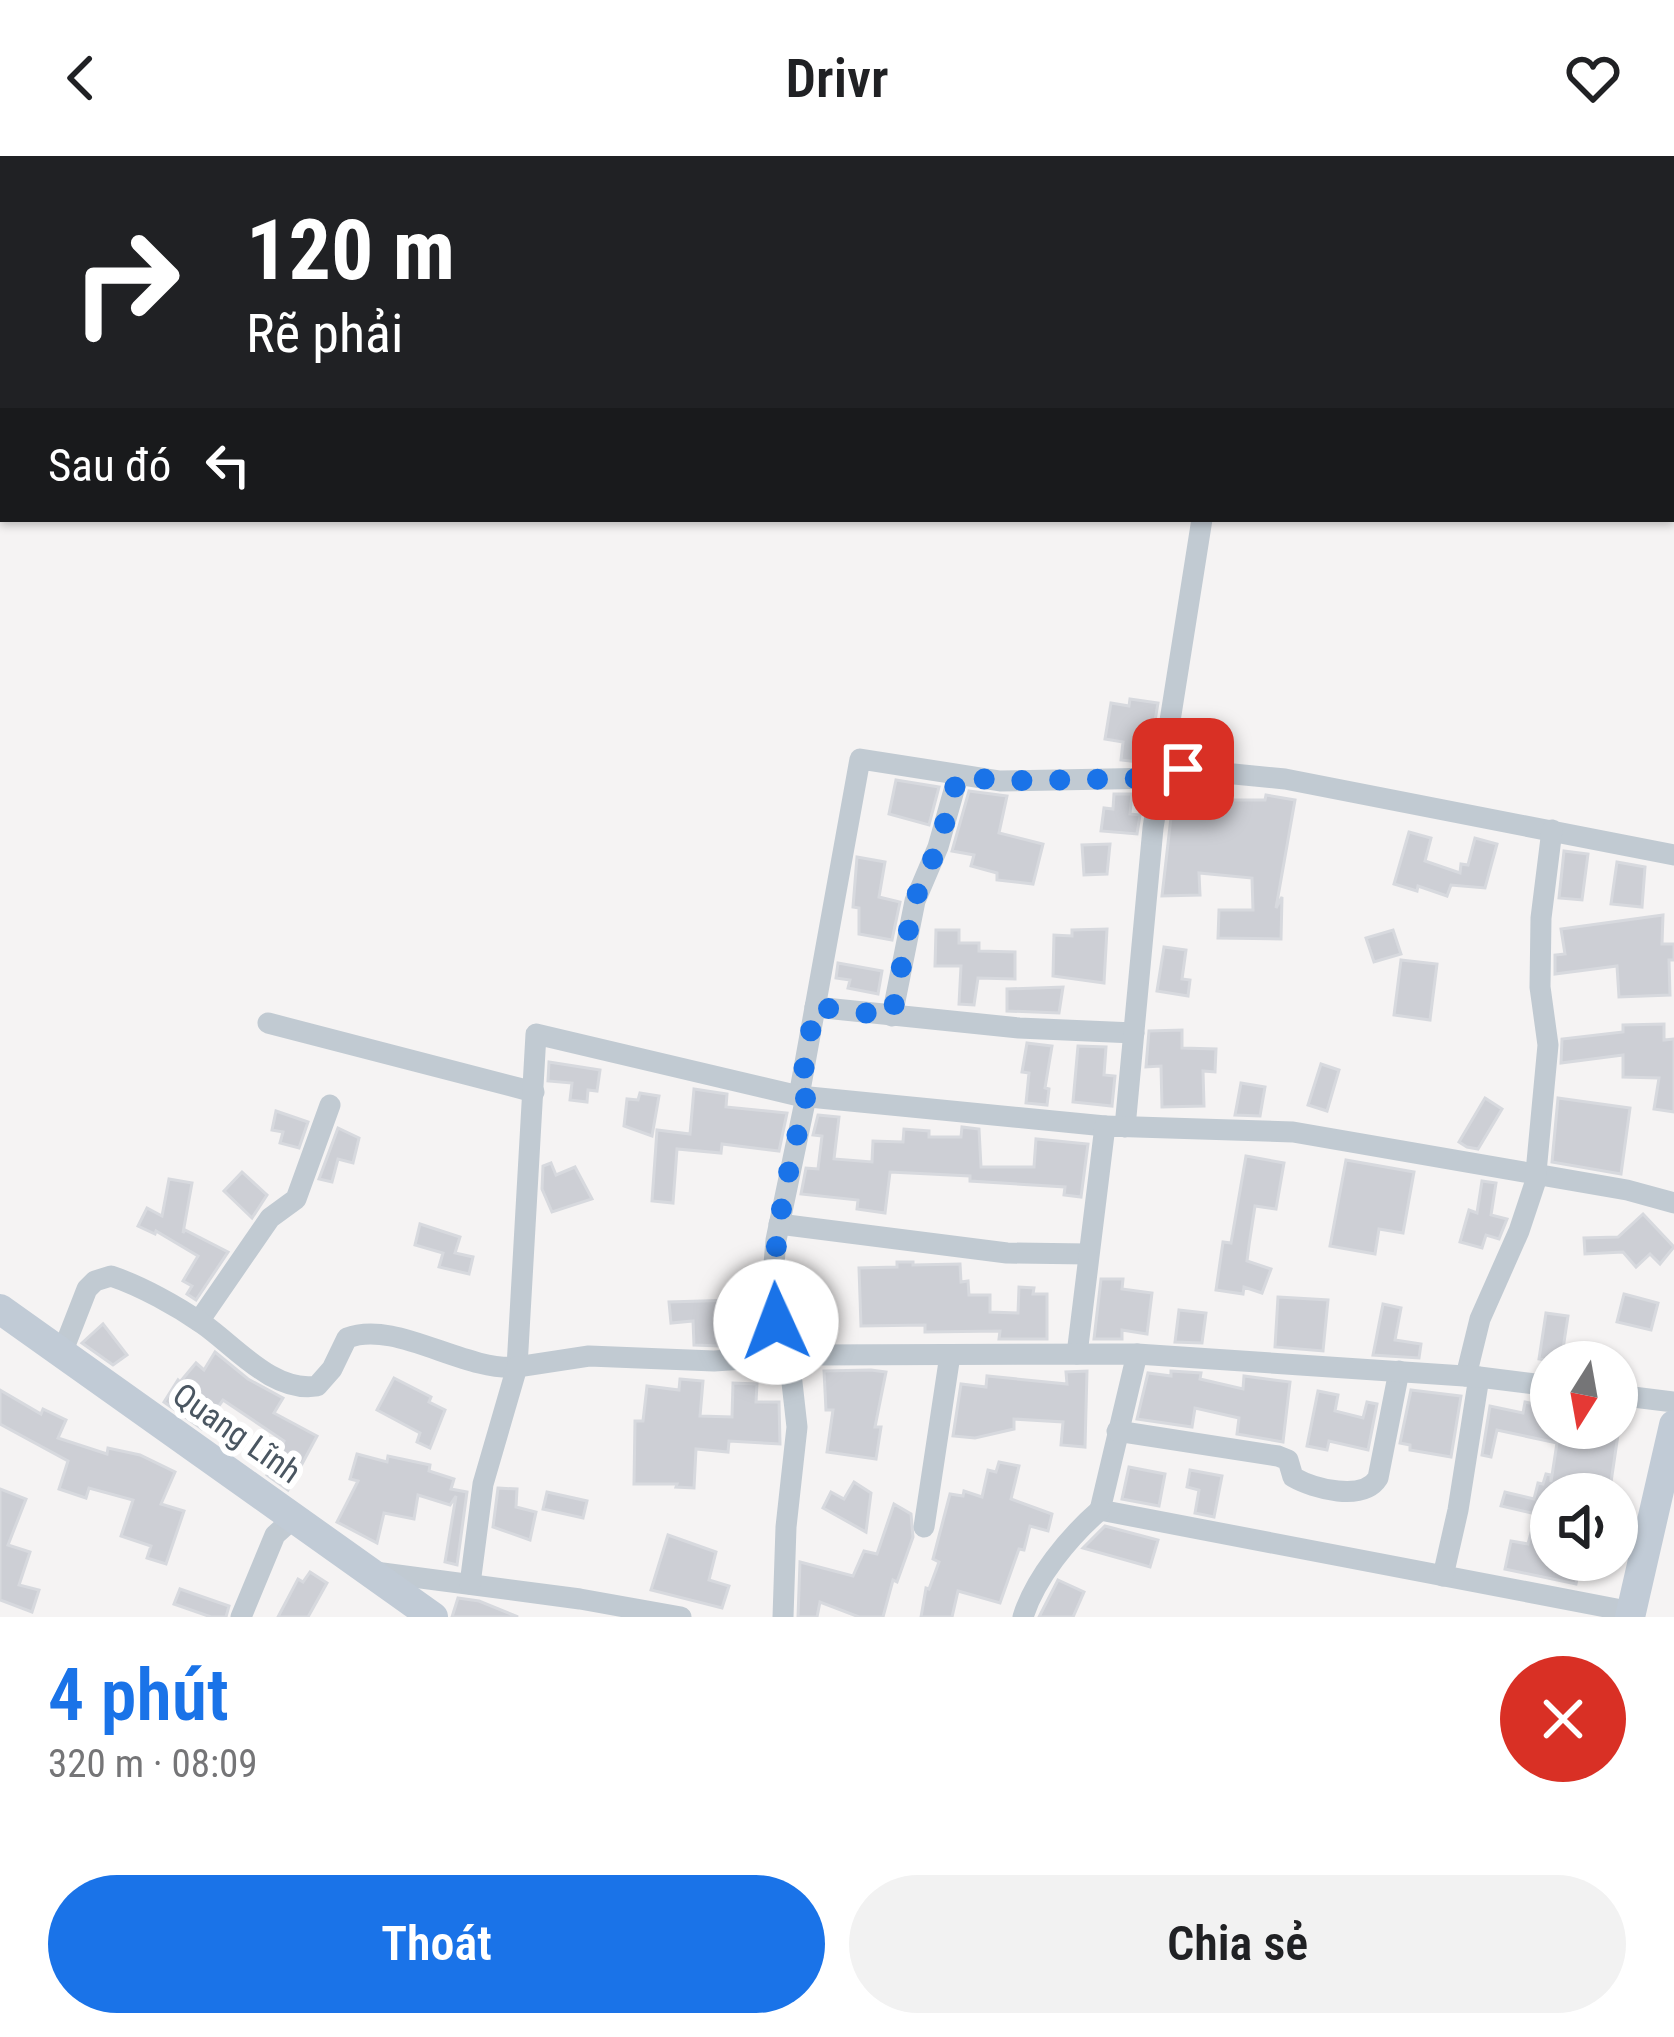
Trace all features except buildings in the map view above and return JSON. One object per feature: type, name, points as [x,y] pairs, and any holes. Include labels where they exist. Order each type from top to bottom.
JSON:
[{"type":"street","points":[[1077,1354],[1088,1254],[1134,1033],[1161,778],[1202,522]]},
{"type":"street","points":[[783,1617],[797,1427],[772,1288],[815,1007],[860,759],[1000,781],[1161,778],[1183,769],[1285,779],[1674,855]]},
{"type":"street","points":[[892,1016],[914,901],[938,847],[958,776]]},
{"type":"street","points":[[1443,1576],[1458,1510],[1480,1318],[1532,1196],[1549,1045],[1540,987],[1541,918],[1552,830]]},
{"type":"street","points":[[815,1007],[1019,1028],[1134,1033]]},
{"type":"street","points":[[268,1023],[534,1092]]},
{"type":"street","points":[[470,1584],[483,1484],[518,1367],[536,1034],[803,1096],[1115,1126],[1294,1132],[1674,1203]]},
{"type":"street","points":[[199,1321],[270,1218],[296,1198],[330,1105]]},
{"type":"street","points":[[779,1224],[1007,1253],[1088,1254]]},
{"type":"street","points":[[62,1353],[87,1289],[104,1277],[118,1278],[199,1321],[249,1361],[298,1386],[317,1386],[332,1369],[347,1338],[367,1334],[412,1342],[491,1368],[589,1356],[714,1361],[784,1356],[1137,1354],[1530,1383]]},
{"type":"street","name":"Quang Lĩnh","points":[[0,1309],[433,1617]]},
{"type":"street","points":[[924,1528],[950,1354]]},
{"type":"street","points":[[1023,1617],[1031,1595],[1054,1562],[1100,1510],[1137,1354]]},
{"type":"street","points":[[1117,1431],[1278,1456],[1288,1460],[1293,1477],[1306,1485],[1362,1492],[1378,1478],[1399,1371]]},
{"type":"street","points":[[1638,1398],[1674,1402]]},
{"type":"street","points":[[1100,1510],[1631,1615],[1674,1425]]},
{"type":"street","points":[[241,1617],[275,1535],[294,1518]]},
{"type":"street","points":[[368,1571],[681,1617]]},
{"type":"route","points":[[776,1322],[772,1288],[776,1240],[806,1096],[799,1096],[815,1007],[892,1016],[914,901],[938,847],[958,776],[1000,781],[1161,778],[1183,769]]}]
